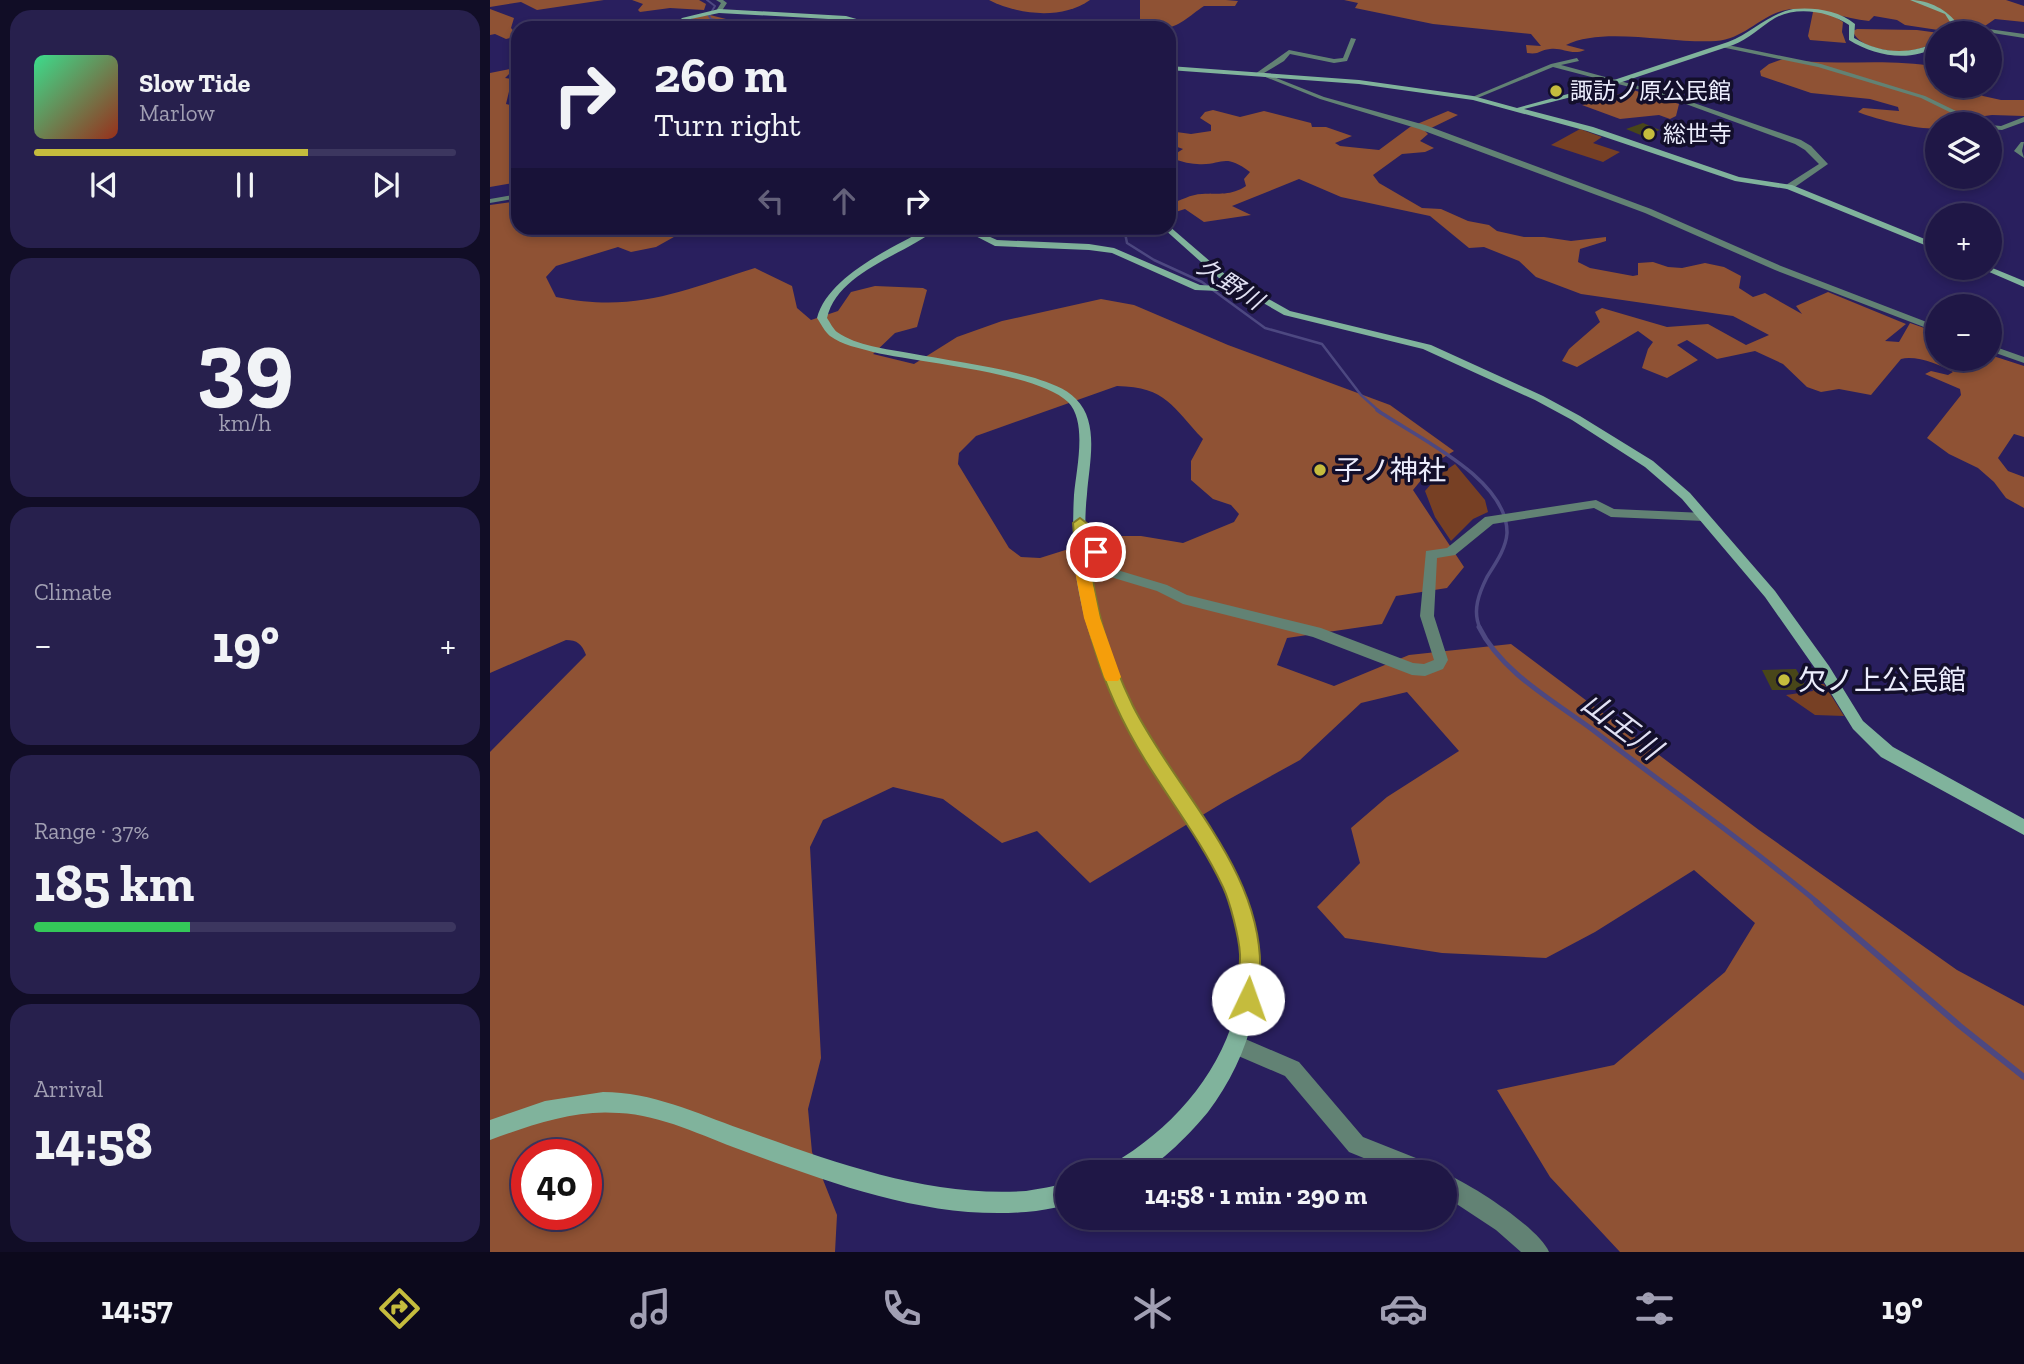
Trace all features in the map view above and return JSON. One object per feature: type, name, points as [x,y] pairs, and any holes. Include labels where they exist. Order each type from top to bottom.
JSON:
[{"type":"street","points":[[719,0],[724,3],[719,11]]},
{"type":"street","points":[[1913,0],[1947,13],[1952,21]]},
{"type":"street","points":[[1516,109],[1565,99],[1723,46],[1754,32],[1777,15],[1796,10],[1844,18],[1852,24],[1851,39],[1874,49],[1917,53],[1925,49]]},
{"type":"street","points":[[682,21],[719,11],[846,18],[858,21]]},
{"type":"street","points":[[2002,32],[2024,36]]},
{"type":"street","points":[[1261,74],[1289,52],[1334,61],[1345,60],[1353,39]]},
{"type":"street","points":[[1723,46],[1819,65],[1923,97],[1954,112]]},
{"type":"street","points":[[1473,98],[1553,65],[1577,60]]},
{"type":"street","points":[[1553,65],[1694,104],[1808,148],[1824,164],[1789,187]]},
{"type":"street","points":[[1176,68],[1359,82],[1473,98],[1590,129],[1738,179],[1789,187],[1925,242]]},
{"type":"street","points":[[1261,74],[1322,98],[1422,127],[1648,211],[1800,278],[1925,325]]},
{"type":"street","points":[[2002,128],[2024,119]]},
{"type":"street","points":[[2024,144],[2018,151],[2024,156]]},
{"type":"street","points":[[490,201],[511,197]]},
{"type":"street","points":[[923,235],[835,290],[823,308],[823,323],[834,336],[863,347],[1021,376],[1051,385],[1079,409],[1085,440],[1080,523],[1084,577],[1092,618],[1125,707],[1233,886],[1251,954],[1248,999],[1236,1045],[1214,1089],[1170,1139],[1138,1160]]},
{"type":"street","points":[[978,235],[995,243],[1089,247],[1114,251],[1208,290],[1244,290]]},
{"type":"street","points":[[1175,235],[1209,267],[1287,313],[1427,347],[1539,398],[1649,464],[1686,496],[1798,631],[1858,726],[1887,752],[2024,828]]},
{"type":"street","points":[[2002,275],[2024,284]]},
{"type":"street","points":[[2002,352],[2024,360]]},
{"type":"street","points":[[1080,523],[1092,533],[1096,552],[1109,572],[1162,588],[1184,599],[1316,632],[1412,669],[1425,670],[1438,665],[1441,660],[1427,616],[1431,554],[1450,552],[1489,520],[1596,504],[1611,513],[1704,517]]},
{"type":"street","points":[[1236,1045],[1292,1069],[1356,1145],[1393,1160]]},
{"type":"street","points":[[490,1130],[521,1117],[604,1101],[655,1108],[842,1176],[953,1200],[1000,1202],[1055,1197]]},
{"type":"street","points":[[1457,1192],[1504,1222],[1538,1252]]},
{"type":"shaded area","points":[[490,0],[604,0],[537,10],[521,2],[490,7]]},
{"type":"shaded area","points":[[632,0],[699,0],[706,4],[704,10],[670,8],[640,12],[638,10],[643,4]]},
{"type":"shaded area","points":[[989,0],[1090,0],[1066,11],[1040,13],[1013,9]]},
{"type":"shaded area","points":[[1140,0],[1238,1],[1235,6],[1204,6],[1176,25],[1176,21],[1140,19]]},
{"type":"shaded area","points":[[1344,0],[2006,0],[2024,6],[2024,22],[1995,19],[1925,21],[1925,28],[1874,16],[1869,21],[1794,9],[1774,14],[1737,35],[1716,41],[1599,37],[1581,39],[1566,45],[1585,50],[1580,52],[1555,49],[1527,53],[1526,45],[1541,46],[1531,34],[1433,24],[1355,8],[1358,3]]},
{"type":"shaded area","points":[[490,9],[514,18],[511,21],[511,38],[490,35]]},
{"type":"shaded area","points":[[1813,12],[1832,15],[1843,22],[1842,32],[1846,43],[1810,40],[1808,36]]},
{"type":"shaded area","points":[[710,15],[734,21],[689,21],[694,17]]},
{"type":"shaded area","points":[[1853,31],[1925,31],[1925,46],[1909,51],[1880,49],[1858,39]]},
{"type":"shaded area","points":[[1783,59],[1925,65],[1925,98],[2024,100],[2024,116],[2002,115],[2002,112],[1925,112],[1925,128],[1920,128],[1858,112],[1863,108],[1899,111],[1898,107],[1870,99],[1811,93],[1761,76],[1760,71]]},
{"type":"shaded area","points":[[511,69],[505,78],[511,79],[506,104],[511,105],[511,183],[490,187],[490,73]]},
{"type":"shaded area","points":[[1633,90],[1679,104],[1676,116],[1670,119],[1659,115],[1620,119],[1582,105]]},
{"type":"shaded area","points":[[1213,110],[1240,117],[1264,111],[1311,123],[1312,127],[1326,127],[1352,136],[1335,143],[1340,146],[1379,150],[1410,127],[1448,111],[1458,115],[1425,131],[1428,134],[1420,141],[1434,148],[1425,152],[1402,154],[1373,175],[1379,183],[1422,208],[1441,209],[1468,221],[1489,225],[1497,231],[1524,237],[1571,241],[1606,237],[1606,241],[1580,249],[1578,262],[1590,268],[1633,276],[1638,275],[1638,263],[1653,262],[1682,268],[1705,263],[1724,267],[1741,276],[1739,288],[1753,297],[1765,293],[1802,314],[1796,306],[1828,292],[1906,324],[1885,341],[1899,342],[1910,323],[1925,328],[1925,361],[1914,358],[1901,359],[1871,395],[1839,389],[1821,392],[1807,387],[1783,364],[1755,351],[1717,359],[1687,340],[1677,345],[1698,360],[1667,378],[1642,368],[1653,342],[1638,331],[1577,367],[1562,361],[1569,349],[1600,322],[1595,312],[1602,308],[1667,327],[1708,324],[1746,345],[1769,335],[1733,316],[1581,294],[1536,277],[1519,261],[1484,247],[1469,248],[1430,216],[1341,197],[1299,179],[1232,206],[1251,215],[1204,222],[1185,209],[1176,212],[1176,201],[1190,196],[1230,193],[1246,186],[1244,179],[1250,172],[1228,161],[1194,164],[1176,160],[1176,154],[1183,149],[1176,146],[1176,132],[1191,134],[1211,131],[1211,125],[1200,118],[1205,112]]},
{"type":"shaded area","points":[[1580,129],[1602,137],[1593,143],[1620,152],[1603,162],[1551,145]]},
{"type":"shaded area","points":[[511,202],[511,235],[677,235],[656,247],[631,252],[618,247],[556,266],[546,277],[556,297],[584,301],[635,301],[681,292],[755,268],[792,286],[797,308],[811,320],[838,311],[851,292],[875,286],[923,288],[927,290],[917,327],[895,333],[873,354],[914,364],[957,337],[1002,321],[1101,299],[1134,305],[1228,345],[1390,405],[1454,451],[1436,462],[1413,490],[1464,567],[1447,588],[1396,596],[1382,624],[1287,638],[1277,665],[1334,686],[1409,655],[1511,644],[1759,830],[1957,970],[2024,1006],[2024,1252],[1620,1252],[1550,1177],[1497,1090],[1614,1065],[1725,972],[1755,923],[1694,870],[1595,932],[1546,958],[1442,953],[1345,938],[1317,907],[1360,863],[1351,828],[1387,797],[1459,751],[1407,692],[1361,703],[1300,760],[1224,802],[1090,883],[1037,831],[1002,843],[943,799],[893,787],[823,820],[810,847],[821,1058],[808,1109],[812,1152],[837,1215],[835,1252],[490,1252],[490,752],[586,655],[579,643],[566,640],[490,673],[490,205]],"holes":[[[1117,386],[1147,390],[1167,401],[1203,439],[1191,461],[1191,480],[1213,499],[1231,505],[1239,514],[1234,522],[1183,543],[1141,536],[1110,536],[1040,558],[1021,557],[1009,548],[958,464],[959,453],[976,436]]]},
{"type":"shaded area","points":[[2002,359],[2024,366],[2024,437],[2014,434],[1998,458],[2008,471],[2024,477],[2024,508],[2006,498],[1994,482],[1978,468],[1949,454],[1927,438],[1961,395],[1960,389],[1925,374],[1931,371],[1948,375],[1953,372],[1951,371],[2002,371]]},
{"type":"shaded area","points":[[1455,464],[1485,500],[1488,512],[1473,519],[1451,541],[1435,517],[1425,491],[1439,475]]},
{"type":"shaded area","points":[[1810,684],[1824,684],[1844,716],[1815,715],[1786,695],[1813,691]]},
{"type":"building","points":[[1643,123],[1660,130],[1643,136],[1626,129]]},
{"type":"building","name":"欠ノ上公民館","points":[[1796,669],[1808,690],[1772,690],[1762,670]]},
{"type":"waterway","name":"久野川","points":[[707,0],[715,6],[709,16],[711,19],[721,21]]},
{"type":"waterway","name":"久野川","points":[[1125,235],[1127,243],[1154,260],[1202,282],[1265,328],[1322,344],[1361,395],[1379,412]]},
{"type":"waterway","name":"山王川","points":[[1379,412],[1435,446],[1476,477],[1492,494],[1503,513],[1506,539],[1479,596],[1477,615],[1480,628]]},
{"type":"waterway","name":"山王川","points":[[1479,627],[1514,672],[1735,837],[1818,903]]},
{"type":"waterway","name":"山王川","points":[[1816,902],[1960,1026],[2024,1077]]},
{"type":"slow traffic","points":[[1083,571],[1092,618],[1112,677]]},
{"type":"place","name":"諏訪ノ原公民館","points":[[1556,91]]},
{"type":"place","name":"総世寺","points":[[1649,134]]},
{"type":"place","name":"子ノ神社","points":[[1320,470]]},
{"type":"place","name":"欠ノ上公民館","points":[[1784,680]]},
{"type":"route","points":[[1096,552],[1092,533],[1080,523],[1080,555],[1092,618],[1125,707],[1233,886],[1251,954],[1248,999]]}]
